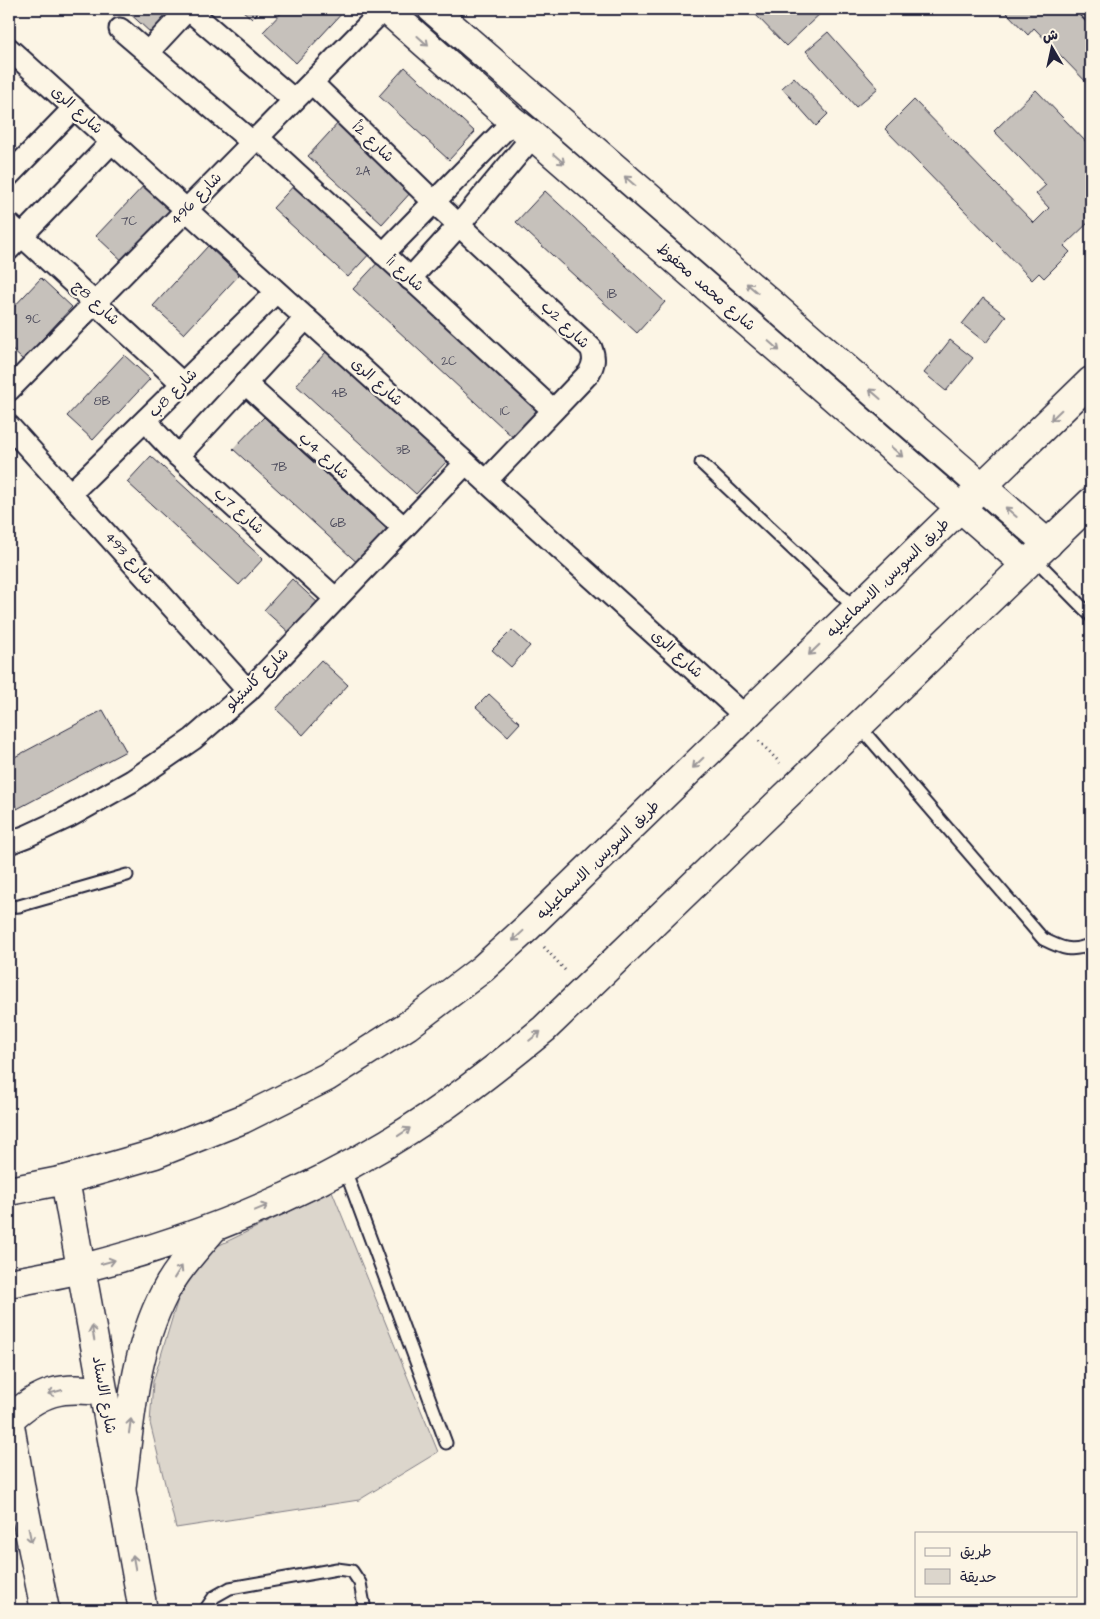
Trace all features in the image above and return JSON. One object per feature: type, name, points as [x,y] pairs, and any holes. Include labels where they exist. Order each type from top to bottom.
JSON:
[{"type":"main road","name":"شارع محمد محفوظ","points":[[385,9],[960,508],[1036,555]]},
{"type":"main road","name":"شارع محمد محفوظ","points":[[432,9],[982,487],[1036,555]]},
{"type":"main road","points":[[659,246],[679,224]]},
{"type":"main road","name":"طريق السويس, الاسماعيليه","points":[[9,1191],[65,1180],[155,1154],[243,1119],[327,1077],[407,1026],[482,969],[527,928],[1091,381]]},
{"type":"main road","points":[[9,1283],[81,1269],[150,1250],[214,1228],[303,1190],[388,1143],[468,1090],[544,1030],[1091,502]]},
{"type":"main road","name":"شارع الاستاد","points":[[65,1180],[143,1610]]},
{"type":"main road","points":[[121,1491],[139,1364],[149,1328],[164,1294],[184,1262],[214,1228]]},
{"type":"main road","points":[[45,1610],[9,1419],[24,1405],[42,1395],[62,1390],[83,1388],[103,1392]]},
{"type":"main road","points":[[9,1468],[22,1496]]},
{"type":"street","points":[[148,52],[188,9],[294,100]]},
{"type":"street","name":"شارع 496","points":[[9,390],[385,9]]},
{"type":"street","name":"شارع 1أ","points":[[120,29],[255,140],[553,410]]},
{"type":"street","name":"شارع الرى","points":[[9,49],[486,481],[743,719]]},
{"type":"street","name":"شارع 2أ","points":[[312,83],[434,202]]},
{"type":"street","points":[[9,175],[74,108]]},
{"type":"street","points":[[383,254],[434,202],[523,129]]},
{"type":"street","points":[[410,279],[460,225],[523,129]]},
{"type":"street","points":[[13,236],[112,142]]},
{"type":"street","name":"شارع 2ب","points":[[434,202],[591,348],[594,356],[593,365],[589,373],[486,481]]},
{"type":"street","name":"شارع 8ج","points":[[13,236],[95,302],[183,384]]},
{"type":"street","name":"شارع 8ب","points":[[70,494],[276,292]]},
{"type":"street","points":[[178,456],[306,318]]},
{"type":"street","name":"شارع 4ب","points":[[244,383],[404,528]]},
{"type":"street","name":"شارع 7ب","points":[[147,419],[156,433],[178,456],[336,599]]},
{"type":"street","name":"شارع 493","points":[[9,426],[248,691]]},
{"type":"street","name":"شارع كاستيلو","points":[[9,843],[68,817],[132,781],[193,739],[248,691],[466,463]]},
{"type":"lane","points":[[1083,9],[1091,17]]},
{"type":"lane","points":[[701,463],[856,609]]},
{"type":"lane","points":[[1036,555],[1091,616]]},
{"type":"lane","points":[[860,726],[1043,939],[1064,949],[1086,947],[1091,944]]},
{"type":"lane","points":[[9,907],[19,906],[127,875]]},
{"type":"lane","points":[[344,1167],[446,1443]]},
{"type":"lane","points":[[205,1610],[214,1597],[230,1588],[337,1569],[352,1572],[360,1583],[366,1610]]},
{"type":"path","points":[[743,719],[800,784]]},
{"type":"path","points":[[527,928],[584,991]]},
{"type":"green space","points":[[332,1191],[438,1452],[359,1500],[176,1528],[150,1423],[153,1382],[184,1279],[205,1252]]},
{"type":"building","points":[[125,9],[175,9],[152,34]]},
{"type":"building","points":[[241,9],[262,9],[252,19]]},
{"type":"building","points":[[285,9],[345,10],[296,63],[263,32]]},
{"type":"building","points":[[755,9],[825,9],[786,46],[752,11]]},
{"type":"building","points":[[1009,9],[1074,9],[1091,27],[1091,87],[1034,28],[1028,35],[1006,12]]},
{"type":"building","points":[[828,32],[878,88],[856,107],[806,51]]},
{"type":"building","points":[[405,67],[475,132],[449,160],[379,96]]},
{"type":"building","points":[[794,77],[828,114],[816,126],[782,88]]},
{"type":"building","points":[[1036,90],[1088,144],[1091,141],[1091,220],[1064,246],[1070,252],[1044,278],[1039,273],[1032,280],[885,129],[914,100],[1034,223],[1049,208],[1036,194],[1046,185],[994,131]]},
{"type":"building","points":[[339,122],[413,190],[382,224],[308,156]]},
{"type":"building","points":[[148,181],[181,211],[129,267],[96,236]]},
{"type":"building","points":[[298,181],[373,250],[348,277],[273,208]]},
{"type":"building","points":[[545,191],[665,302],[637,333],[516,222]]},
{"type":"building","points":[[208,246],[239,275],[184,334],[153,306]]},
{"type":"building","points":[[382,258],[546,409],[517,441],[353,289]]},
{"type":"building","points":[[41,278],[72,307],[23,360],[9,347],[9,312]]},
{"type":"building","points":[[983,298],[1006,316],[986,343],[962,324]]},
{"type":"building","points":[[950,340],[973,358],[946,391],[924,373]]},
{"type":"building","points":[[327,351],[447,461],[416,494],[296,385]]},
{"type":"building","points":[[124,355],[150,379],[93,440],[67,416]]},
{"type":"building","points":[[264,417],[393,535],[362,567],[233,449]]},
{"type":"building","points":[[151,456],[263,559],[239,585],[127,482]]},
{"type":"building","points":[[292,579],[320,605],[292,635],[264,610]]},
{"type":"building","points":[[512,630],[530,646],[511,667],[492,650]]},
{"type":"building","points":[[321,660],[348,685],[303,735],[276,709]]},
{"type":"building","points":[[489,694],[520,723],[508,736],[476,707]]},
{"type":"building","points":[[103,710],[126,751],[17,809],[9,793],[9,760]]}]
